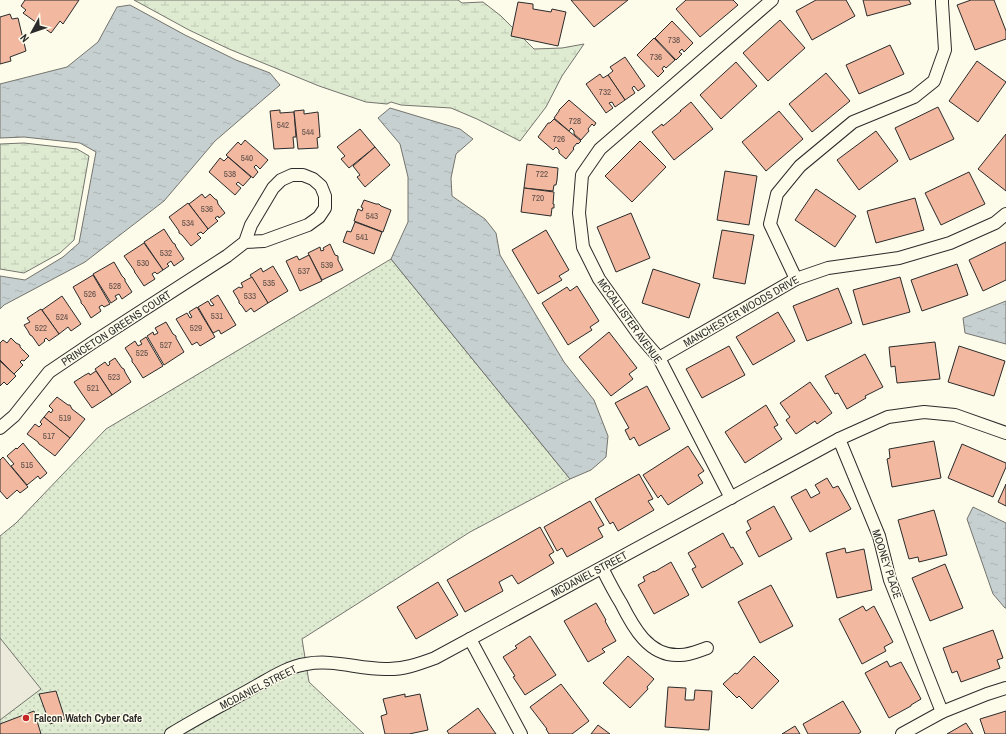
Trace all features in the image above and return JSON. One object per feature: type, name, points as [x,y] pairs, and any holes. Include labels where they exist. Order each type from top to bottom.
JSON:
[{"type":"street","name":"MCCALLISTER AVENUE","points":[[731,498],[659,358],[639,336],[599,279],[583,247],[579,213],[582,175],[600,148],[772,0]]},
{"type":"street","points":[[796,279],[770,224],[778,194],[800,166],[853,122],[914,97],[934,81],[945,50],[942,0]]},
{"type":"street","points":[[292,175],[303,175],[313,179],[321,186],[325,196],[325,208],[319,218],[308,226],[264,241],[245,242],[251,225],[273,188],[281,180],[292,175]]},
{"type":"street","name":"MANCHESTER WOODS DRIVE","points":[[659,358],[796,279],[828,268],[899,258],[950,243],[994,223],[1006,214]]},
{"type":"street","name":"PRINCETON GREENS COURT","points":[[0,428],[14,416],[49,372],[227,256],[245,242]]},
{"type":"street","name":"MCDANIEL STREET","points":[[171,734],[194,720],[296,666],[327,662],[375,669],[397,669],[435,658],[839,440],[888,418],[924,412],[955,415],[1006,433]]},
{"type":"street","name":"MOONEY PLACE","points":[[839,440],[879,536],[890,580],[942,712]]},
{"type":"street","points":[[602,568],[632,625],[649,645],[660,652],[679,655],[688,654],[707,648]]},
{"type":"street","points":[[470,639],[521,734]]},
{"type":"street","points":[[902,734],[942,712],[1006,688]]},
{"type":"green space","points":[[134,0],[458,0],[462,3],[483,2],[501,16],[534,49],[562,48],[584,44],[562,76],[546,107],[520,141],[477,119],[451,108],[401,105],[391,102],[387,104],[366,102],[319,86],[229,49],[189,30]]},
{"type":"green space","points":[[24,143],[77,149],[89,156],[74,240],[60,253],[24,273],[0,269],[0,144]]},
{"type":"green space","points":[[391,259],[570,479],[470,532],[302,639],[309,682],[364,734],[0,734],[0,536],[16,523],[106,429]]},
{"type":"shaded area","points":[[0,638],[41,689],[0,720]]},
{"type":"water","points":[[130,5],[185,35],[236,60],[270,73],[280,85],[215,141],[164,201],[85,262],[4,305],[0,309],[0,276],[25,280],[63,257],[79,243],[96,152],[80,143],[24,137],[0,138],[0,84],[67,67],[98,42],[117,7]]},
{"type":"water","points":[[390,108],[460,129],[473,139],[456,154],[451,178],[452,196],[485,219],[496,233],[500,255],[564,362],[594,400],[608,436],[606,457],[591,470],[570,479],[391,259],[408,222],[408,177],[400,144],[378,118]]},
{"type":"water","points":[[1006,301],[1006,344],[965,333],[963,318]]},
{"type":"water","points":[[973,507],[1006,523],[1006,608],[993,594],[967,519]]},
{"type":"building","points":[[25,0],[79,0],[63,24],[60,21],[51,33],[23,13],[26,10],[21,6]]},
{"type":"building","points":[[571,0],[628,0],[594,27]]},
{"type":"building","points":[[686,0],[733,0],[738,5],[700,37],[676,9]]},
{"type":"building","points":[[816,0],[846,0],[855,16],[812,40],[796,11]]},
{"type":"building","points":[[863,0],[909,0],[911,4],[867,16]]},
{"type":"building","points":[[971,0],[994,0],[1006,31],[1006,39],[975,50],[957,5]]},
{"type":"building","points":[[518,2],[533,4],[533,9],[551,12],[552,9],[566,12],[558,46],[511,36]]},
{"type":"building","points":[[10,14],[12,19],[18,18],[26,51],[10,57],[11,61],[0,64],[0,17]]},
{"type":"building","points":[[780,20],[805,48],[768,81],[743,53]]},
{"type":"building","points":[[672,21],[693,43],[684,52],[682,49],[679,52],[682,54],[676,60],[655,38]]},
{"type":"building","points":[[654,38],[675,60],[666,68],[664,66],[662,69],[664,71],[658,77],[637,55]]},
{"type":"building","points":[[890,45],[904,74],[859,94],[846,65]]},
{"type":"building","points":[[625,57],[645,86],[638,91],[634,86],[632,88],[635,93],[625,100],[608,75],[613,71],[610,67]]},
{"type":"building","points":[[977,61],[1006,82],[978,122],[949,101]]},
{"type":"building","points":[[736,62],[757,86],[721,119],[700,95]]},
{"type":"building","points":[[826,73],[850,101],[812,132],[789,104]]},
{"type":"building","points":[[600,74],[603,78],[608,75],[625,100],[615,107],[612,102],[609,103],[613,108],[606,113],[586,84]]},
{"type":"building","points":[[569,100],[596,123],[594,126],[592,124],[588,129],[589,131],[581,140],[574,134],[574,131],[571,128],[569,131],[554,118],[559,110]]},
{"type":"building","points":[[691,102],[713,129],[674,160],[652,132],[662,124],[663,126]]},
{"type":"building","points":[[938,107],[954,139],[910,160],[895,128]]},
{"type":"building","points":[[280,110],[280,113],[294,112],[296,137],[293,137],[294,148],[274,149],[270,111]]},
{"type":"building","points":[[304,110],[304,114],[318,112],[320,137],[317,138],[318,148],[298,149],[294,111]]},
{"type":"building","points":[[779,111],[803,139],[766,171],[742,142]]},
{"type":"building","points":[[554,119],[581,141],[578,144],[577,143],[566,159],[559,153],[559,150],[556,147],[553,150],[538,137],[548,123]]},
{"type":"building","points":[[360,129],[375,147],[349,168],[341,159],[345,156],[337,147]]},
{"type":"building","points":[[876,131],[898,161],[859,190],[837,160]]},
{"type":"building","points":[[1006,134],[1006,191],[978,169]]},
{"type":"building","points":[[245,140],[268,160],[260,169],[256,165],[254,167],[258,172],[253,178],[226,155],[238,142],[241,145]]},
{"type":"building","points":[[640,141],[666,167],[632,202],[605,176]]},
{"type":"building","points":[[375,147],[390,165],[365,187],[357,177],[360,175],[353,166]]},
{"type":"building","points":[[228,157],[251,177],[243,186],[238,182],[236,184],[241,188],[235,195],[209,172],[220,158],[224,161]]},
{"type":"building","points":[[527,164],[558,168],[556,185],[554,185],[553,191],[524,188]]},
{"type":"building","points":[[725,171],[757,176],[749,225],[717,220]]},
{"type":"building","points":[[969,172],[985,204],[941,225],[925,193]]},
{"type":"building","points":[[524,188],[554,192],[554,208],[552,208],[551,216],[521,212]]},
{"type":"building","points":[[816,189],[856,216],[835,247],[795,220]]},
{"type":"building","points":[[202,194],[205,198],[210,194],[217,200],[218,204],[225,213],[219,218],[218,216],[215,218],[218,221],[208,229],[189,204]]},
{"type":"building","points":[[915,198],[924,230],[876,243],[867,211]]},
{"type":"building","points":[[364,200],[379,204],[391,210],[383,232],[354,221],[358,209],[362,211],[363,208],[361,207]]},
{"type":"building","points":[[188,203],[208,229],[203,234],[201,232],[197,234],[201,238],[191,246],[179,233],[169,217]]},
{"type":"building","points":[[631,213],[650,258],[616,272],[597,227]]},
{"type":"building","points":[[355,222],[382,232],[374,254],[343,242],[347,231],[351,232]]},
{"type":"building","points":[[164,229],[184,259],[174,266],[171,261],[167,264],[169,266],[163,270],[144,242]]},
{"type":"building","points":[[546,230],[569,270],[559,276],[562,280],[538,294],[512,250]]},
{"type":"building","points":[[722,230],[754,235],[745,284],[713,278]]},
{"type":"building","points":[[1006,242],[1006,280],[983,291],[969,260]]},
{"type":"building","points":[[144,243],[163,270],[157,274],[155,272],[152,274],[155,279],[144,286],[124,256]]},
{"type":"building","points":[[330,244],[335,255],[338,256],[338,260],[343,270],[322,280],[308,253],[320,247],[321,251],[324,250],[323,248]]},
{"type":"building","points":[[309,255],[322,281],[300,291],[286,261],[297,256],[299,260]]},
{"type":"building","points":[[114,262],[132,292],[122,299],[119,294],[115,296],[117,299],[111,303],[93,274]]},
{"type":"building","points":[[957,264],[968,295],[922,311],[911,280]]},
{"type":"building","points":[[273,266],[288,291],[268,303],[250,275],[261,268],[263,272]]},
{"type":"building","points":[[653,269],[700,284],[689,318],[642,303]]},
{"type":"building","points":[[93,275],[110,304],[104,307],[102,305],[99,307],[101,311],[91,318],[73,287]]},
{"type":"building","points":[[252,277],[268,303],[254,312],[251,308],[246,312],[239,303],[233,291],[239,287],[243,287],[241,283]]},
{"type":"building","points":[[900,277],[910,312],[863,325],[853,290]]},
{"type":"building","points":[[577,286],[599,321],[590,327],[592,330],[568,345],[542,303],[567,287],[570,291]]},
{"type":"building","points":[[838,288],[852,323],[807,341],[793,306]]},
{"type":"building","points":[[218,295],[236,325],[221,334],[219,330],[213,333],[198,307],[208,301],[211,306],[214,305],[210,300]]},
{"type":"building","points":[[62,296],[81,324],[71,331],[68,327],[59,334],[42,310]]},
{"type":"building","points":[[197,307],[215,337],[200,346],[197,342],[192,345],[176,319],[187,313],[190,318],[192,317],[189,312]]},
{"type":"building","points":[[41,309],[59,334],[49,341],[46,338],[44,340],[45,341],[39,346],[24,325],[30,322],[27,318]]},
{"type":"building","points":[[778,312],[795,341],[753,365],[736,337]]},
{"type":"building","points":[[166,322],[173,334],[176,336],[184,352],[164,365],[147,336],[153,332],[154,335],[158,333],[155,328]]},
{"type":"building","points":[[609,332],[637,368],[629,374],[633,379],[611,396],[579,357]]},
{"type":"building","points":[[146,337],[163,366],[143,378],[132,362],[132,359],[125,348],[135,341],[138,346],[142,344],[140,341]]},
{"type":"building","points":[[11,338],[20,345],[20,347],[29,356],[24,361],[22,360],[20,362],[23,365],[14,374],[0,360],[0,343],[3,340],[7,343]]},
{"type":"building","points":[[935,342],[940,379],[897,383],[895,366],[891,367],[889,347]]},
{"type":"building","points":[[729,346],[745,375],[702,398],[686,369]]},
{"type":"building","points":[[959,346],[1005,361],[994,396],[948,382]]},
{"type":"building","points":[[865,354],[883,387],[865,396],[866,398],[847,409],[838,393],[835,394],[825,376]]},
{"type":"building","points":[[115,358],[124,369],[131,382],[112,395],[95,369],[105,362],[108,366],[110,364],[109,362]]},
{"type":"building","points":[[0,361],[16,376],[7,385],[4,382],[0,386]]},
{"type":"building","points":[[96,371],[112,395],[92,408],[74,382],[89,373],[90,375]]},
{"type":"building","points":[[810,382],[832,413],[817,424],[815,421],[796,434],[786,420],[790,417],[780,403]]},
{"type":"building","points":[[647,386],[670,429],[639,446],[634,437],[630,440],[625,430],[629,428],[615,403]]},
{"type":"building","points":[[57,397],[70,405],[72,409],[85,419],[70,438],[44,417],[49,411],[51,413],[53,410],[49,406]]},
{"type":"building","points":[[766,405],[778,425],[774,427],[782,439],[745,463],[725,432]]},
{"type":"building","points":[[44,417],[70,438],[55,456],[27,434],[35,424],[39,427],[42,424],[40,422]]},
{"type":"building","points":[[934,441],[941,478],[892,487],[887,459],[890,458],[889,449]]},
{"type":"building","points":[[23,443],[47,473],[40,479],[38,476],[27,485],[11,466],[14,464],[7,456]]},
{"type":"building","points":[[962,444],[1006,463],[1006,467],[993,497],[948,478]]},
{"type":"building","points":[[688,446],[704,471],[698,475],[703,483],[668,505],[661,495],[658,498],[643,475]]},
{"type":"building","points":[[3,457],[28,487],[20,493],[17,490],[7,499],[0,491],[0,460]]},
{"type":"building","points":[[639,474],[653,499],[648,501],[654,510],[618,531],[613,522],[610,524],[595,499]]},
{"type":"building","points":[[827,478],[833,488],[838,486],[851,509],[810,532],[791,497],[806,489],[811,498],[820,493],[815,485]]},
{"type":"building","points":[[1006,484],[1006,506],[998,502]]},
{"type":"building","points":[[590,501],[604,525],[598,528],[603,537],[567,557],[562,548],[557,551],[544,527]]},
{"type":"building","points":[[774,506],[792,539],[759,557],[746,532],[751,529],[747,521]]},
{"type":"building","points":[[934,510],[947,555],[919,562],[918,557],[909,559],[898,520]]},
{"type":"building","points":[[540,527],[554,552],[549,555],[554,563],[518,584],[512,575],[499,582],[503,591],[465,612],[447,580]]},
{"type":"building","points":[[723,533],[731,548],[733,547],[743,564],[702,588],[692,569],[696,567],[688,553]]},
{"type":"building","points":[[845,548],[846,553],[864,549],[872,590],[837,598],[826,553]]},
{"type":"building","points":[[671,562],[689,595],[654,614],[638,585],[645,581],[643,577]]},
{"type":"building","points":[[945,564],[963,608],[930,621],[912,578]]},
{"type":"building","points":[[438,582],[458,615],[416,639],[397,607]]},
{"type":"building","points":[[771,585],[793,626],[760,643],[738,602]]},
{"type":"building","points":[[596,603],[616,641],[602,649],[605,652],[588,662],[564,621]]},
{"type":"building","points":[[863,606],[866,611],[874,606],[893,642],[884,647],[886,651],[862,664],[839,619]]},
{"type":"building","points":[[993,630],[1003,658],[997,660],[1000,668],[961,682],[957,671],[952,673],[943,648]]},
{"type":"building","points":[[530,636],[556,675],[525,695],[513,677],[515,676],[503,657],[517,648],[515,646]]},
{"type":"building","points":[[628,656],[654,679],[647,687],[648,689],[630,708],[603,683]]},
{"type":"building","points":[[754,656],[779,681],[752,709],[739,696],[737,698],[723,684],[735,673],[737,674]]},
{"type":"building","points":[[887,661],[890,667],[901,662],[921,699],[889,718],[865,673]]},
{"type":"building","points":[[561,684],[589,721],[572,734],[549,734],[547,729],[530,707]]},
{"type":"building","points":[[668,687],[686,688],[685,700],[694,700],[695,690],[712,691],[709,730],[665,727]]},
{"type":"building","points":[[56,691],[65,719],[50,724],[39,694]]},
{"type":"building","points":[[405,694],[405,697],[420,694],[428,730],[409,734],[385,734],[381,716],[387,714],[383,699]]},
{"type":"building","points":[[843,701],[861,732],[858,734],[808,734],[803,724]]},
{"type":"building","points":[[478,708],[496,734],[449,734],[447,731]]},
{"type":"building","name":"Falcon Watch Cyber Cafe","points":[[34,711],[41,734],[0,734],[0,724]]},
{"type":"building","points":[[1006,711],[1006,734],[985,734],[980,719]]},
{"type":"building","points":[[966,723],[973,734],[947,734]]},
{"type":"building","points":[[598,725],[610,734],[591,734]]},
{"type":"building","points":[[795,726],[800,734],[782,734]]},
{"type":"place","name":"Falcon Watch Cyber Cafe","points":[[26,718]]}]
